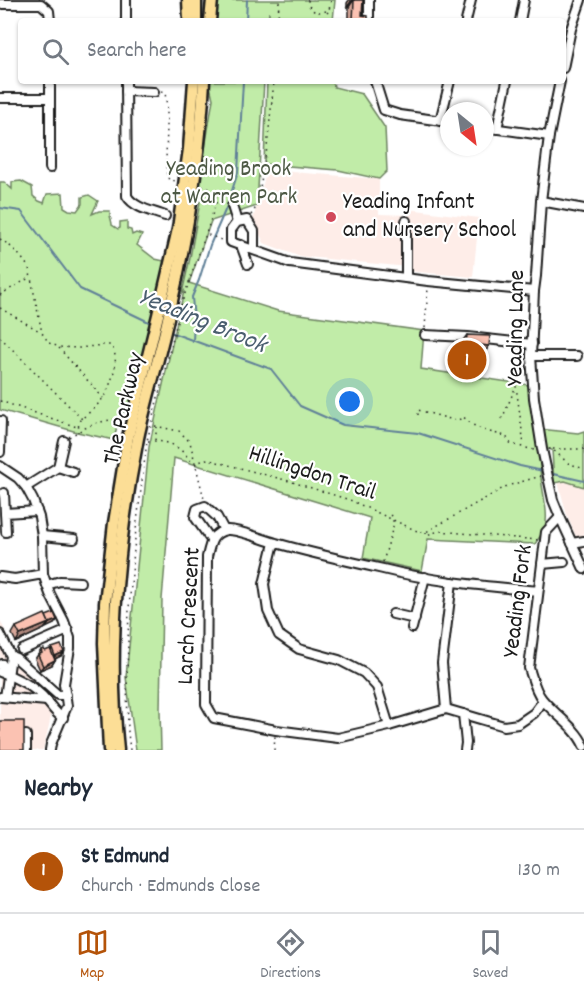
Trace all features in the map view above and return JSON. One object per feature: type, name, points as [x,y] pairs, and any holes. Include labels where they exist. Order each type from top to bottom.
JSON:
[{"type":"highway","points":[[188,0],[189,18]]},
{"type":"highway","points":[[196,0],[196,18]]},
{"type":"highway","points":[[206,0],[208,18]]},
{"type":"highway","points":[[209,18],[212,0]]},
{"type":"highway","name":"The Parkway","points":[[168,316],[189,149],[194,84]]},
{"type":"highway","name":"The Parkway","points":[[118,750],[114,675],[115,602],[124,524],[147,398],[188,229],[202,127],[204,84]]},
{"type":"highway","name":"The Parkway","points":[[109,750],[105,643],[106,592],[120,480],[135,406],[161,344]]},
{"type":"street","points":[[126,0],[126,18]]},
{"type":"street","points":[[369,0],[369,18]]},
{"type":"street","points":[[467,18],[471,0]]},
{"type":"street","points":[[521,18],[524,0]]},
{"type":"street","points":[[566,53],[580,0]]},
{"type":"street","points":[[0,3],[41,4],[49,11],[50,18]]},
{"type":"street","points":[[50,84],[50,168]]},
{"type":"street","points":[[126,84],[127,196],[135,205],[165,216]]},
{"type":"street","points":[[376,84],[384,110],[400,115],[440,121]]},
{"type":"street","points":[[445,102],[449,84]]},
{"type":"street","points":[[497,129],[506,84]]},
{"type":"street","name":"Yeading Lane","points":[[559,84],[549,136],[541,201],[531,356],[534,398],[547,472],[560,518],[584,569]]},
{"type":"street","points":[[126,91],[154,92]]},
{"type":"street","points":[[0,99],[50,98]]},
{"type":"street","points":[[494,128],[549,136]]},
{"type":"street","points":[[541,201],[584,209]]},
{"type":"street","points":[[232,206],[237,222]]},
{"type":"street","points":[[254,249],[255,231],[247,220],[237,222],[231,230],[231,242],[290,263],[428,281],[534,291]]},
{"type":"street","points":[[406,221],[406,278]]},
{"type":"street","points":[[241,245],[248,264]]},
{"type":"street","points":[[425,335],[532,344]]},
{"type":"street","points":[[531,356],[577,356]]},
{"type":"street","points":[[0,452],[1,421]]},
{"type":"street","points":[[26,487],[58,466],[64,441]]},
{"type":"street","points":[[0,466],[18,478],[33,500],[42,536],[43,574],[68,630],[70,648],[64,684],[67,706],[50,750]]},
{"type":"street","points":[[58,466],[73,472]]},
{"type":"street","points":[[4,493],[6,532]]},
{"type":"street","points":[[211,540],[195,517],[197,509],[205,506],[217,518],[224,530]]},
{"type":"street","points":[[5,513],[37,511]]},
{"type":"street","name":"Yeading Fork","points":[[560,518],[546,532],[529,668],[535,689],[543,701],[562,718],[584,746]]},
{"type":"street","name":"Larch Crescent","points":[[446,709],[338,738],[214,718],[206,704],[207,557],[211,540],[224,530],[232,530],[274,543],[381,569],[452,582],[538,591]]},
{"type":"street","points":[[42,536],[74,539]]},
{"type":"street","points":[[572,543],[584,541]]},
{"type":"street","points":[[274,543],[264,584],[268,611],[279,635],[299,649],[339,660],[364,673],[377,687],[389,726]]},
{"type":"street","points":[[542,564],[564,562]]},
{"type":"street","points":[[0,577],[15,579],[43,574]]},
{"type":"street","points":[[412,628],[425,577]]},
{"type":"street","points":[[46,585],[60,581],[80,582]]},
{"type":"street","points":[[452,582],[442,663],[446,709],[504,726],[518,724],[534,713],[543,701]]},
{"type":"street","points":[[393,614],[415,619]]},
{"type":"street","points":[[22,650],[47,644],[68,630]]},
{"type":"street","points":[[0,634],[11,656],[58,695],[66,695]]},
{"type":"street","points":[[0,682],[2,668],[11,656]]},
{"type":"street","points":[[2,668],[47,701],[53,711],[63,718]]},
{"type":"street","points":[[2,668],[2,697],[47,701]]},
{"type":"street","points":[[463,714],[465,750]]},
{"type":"street","points":[[26,735],[26,750]]},
{"type":"path","points":[[278,18],[279,0]]},
{"type":"path","points":[[308,0],[311,10],[319,13],[329,10],[331,0]]},
{"type":"path","points":[[327,11],[328,18]]},
{"type":"path","points":[[247,220],[258,206],[274,84]]},
{"type":"path","points":[[154,92],[165,93],[167,178],[175,181]]},
{"type":"path","points":[[130,750],[127,675],[129,608],[135,538],[161,344],[168,316],[189,281],[216,202],[216,195],[211,189],[199,186]]},
{"type":"path","points":[[206,234],[218,238]]},
{"type":"path","points":[[0,239],[12,247],[29,268],[42,333],[49,343],[59,347],[79,348],[110,345],[117,356],[108,389],[97,406],[79,422],[78,432]]},
{"type":"path","points":[[0,295],[30,278]]},
{"type":"path","points":[[425,335],[428,281]]},
{"type":"path","points":[[0,308],[42,333]]},
{"type":"path","points":[[0,337],[82,419]]},
{"type":"path","points":[[59,347],[103,398]]},
{"type":"path","points":[[502,419],[516,386],[524,446]]},
{"type":"path","points":[[0,401],[78,427]]},
{"type":"path","points":[[418,415],[418,410],[457,421],[463,417],[476,427],[506,436],[511,444],[543,451],[584,449]]},
{"type":"path","points":[[64,441],[98,422],[127,419]]},
{"type":"path","points":[[154,441],[156,426],[179,431],[190,442],[205,506]]},
{"type":"path","points":[[147,441],[170,443],[179,447],[195,464]]},
{"type":"path","points":[[552,449],[568,463],[584,469]]},
{"type":"path","name":"Hillingdon Trail","points":[[195,464],[206,459],[289,481],[350,500],[417,531],[426,532],[426,535],[439,531],[545,541]]},
{"type":"path","points":[[426,532],[507,486],[547,472]]},
{"type":"path","points":[[381,569],[394,522],[389,512]]},
{"type":"path","points":[[274,750],[276,729]]},
{"type":"shaded area","name":"Yeading Infant and Nursery School","points":[[267,170],[379,179],[379,214],[408,215],[408,209],[479,218],[473,277],[407,271],[407,267],[298,256],[264,243],[253,219]]},
{"type":"shaded area","points":[[565,481],[584,487],[584,549],[581,549],[567,515],[558,482]]},
{"type":"shaded area","points":[[0,620],[17,656],[56,696],[43,750],[0,750]]},
{"type":"green space","points":[[216,0],[335,0],[333,18],[269,18],[269,12],[268,18],[215,18]]},
{"type":"green space","name":"Yeading Brook at Warren Park","points":[[210,84],[264,84],[257,206],[211,221],[189,283],[278,311],[424,331],[421,369],[528,385],[546,521],[535,544],[428,539],[422,571],[363,558],[370,518],[174,458],[162,599],[161,750],[136,750],[126,677],[149,447],[184,291],[182,293],[202,196],[199,186],[213,99]]},
{"type":"green space","points":[[267,84],[334,84],[334,87],[362,94],[385,128],[387,171],[379,179],[338,170],[264,164]]},
{"type":"green space","points":[[21,181],[32,187],[33,196],[44,203],[47,194],[63,193],[64,207],[69,210],[77,211],[82,204],[82,197],[89,195],[98,201],[92,214],[99,211],[110,211],[112,225],[118,229],[120,222],[127,221],[127,229],[131,230],[132,235],[136,233],[142,235],[137,245],[155,259],[169,262],[129,412],[120,412],[114,440],[0,410],[0,182],[4,182],[12,189],[12,182]]},
{"type":"green space","points":[[539,429],[578,433],[584,431],[584,487],[565,481],[554,483],[552,450],[544,448]]},
{"type":"building","points":[[352,0],[363,0],[362,15],[368,18],[353,18],[354,1]]},
{"type":"building","points":[[467,335],[490,336],[489,346],[481,345],[480,359],[465,358]]},
{"type":"building","points":[[54,613],[57,620],[49,623],[46,616]]},
{"type":"building","points":[[45,614],[49,623],[20,635],[16,627]]},
{"type":"building","points":[[61,645],[64,652],[55,656],[52,648]]},
{"type":"building","points":[[44,649],[45,651],[50,649],[55,660],[43,666],[38,655]]},
{"type":"building","points":[[0,721],[24,721],[24,750],[0,750]]},
{"type":"waterway","points":[[246,18],[247,0]]},
{"type":"waterway","points":[[193,341],[192,297],[238,172],[243,84]]},
{"type":"waterway","name":"Yeading Brook","points":[[0,208],[21,211],[80,289],[151,323]]},
{"type":"waterway","name":"Yeading Brook","points":[[170,332],[271,369],[300,406],[343,425],[418,433],[520,466],[543,471]]},
{"type":"waterway","name":"Yeading Brook","points":[[549,473],[584,481]]},
{"type":"place","name":"Yeading Infant and Nursery School","points":[[331,217]]},
{"type":"place","name":"St Edmund","points":[[467,360]]}]
